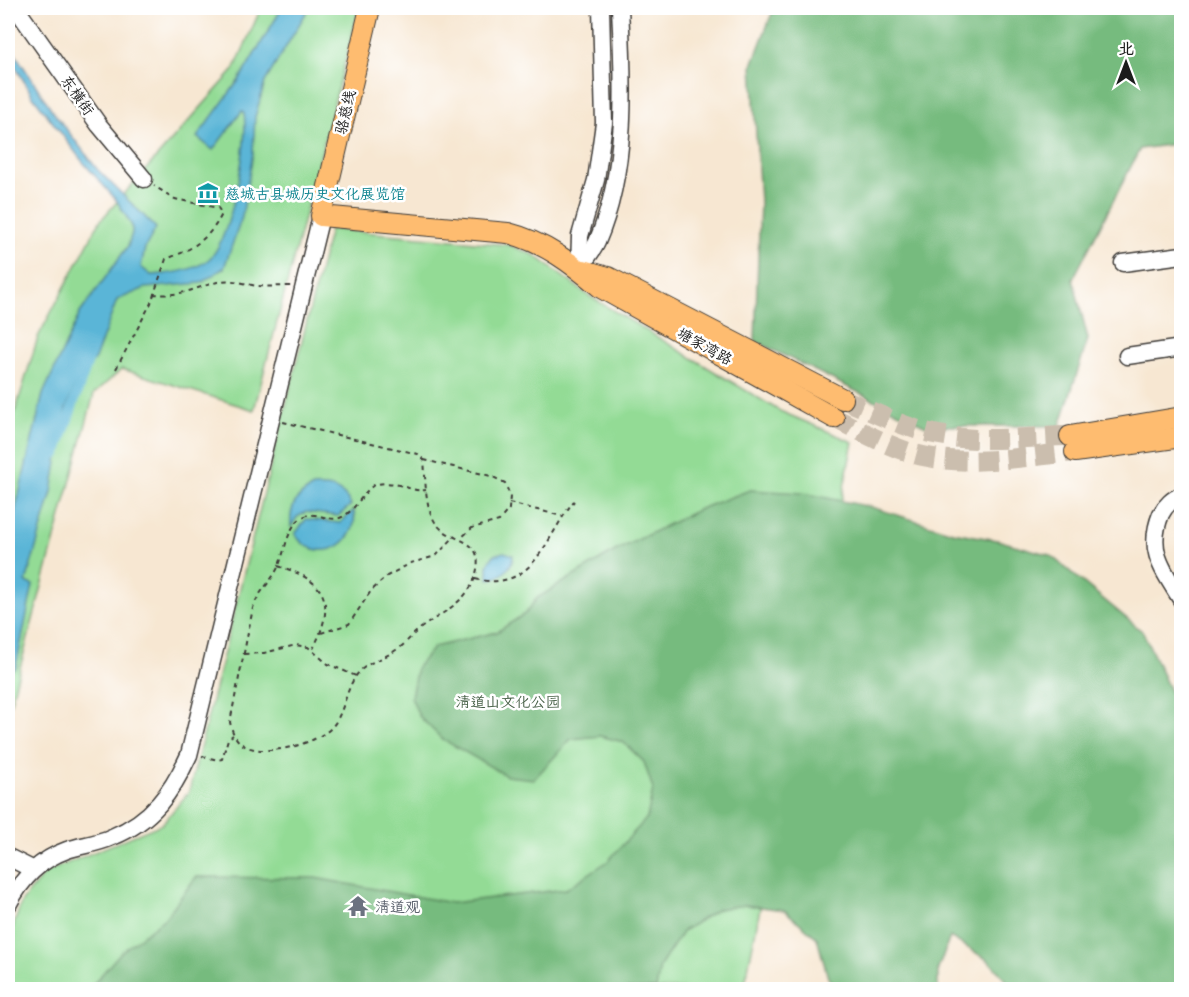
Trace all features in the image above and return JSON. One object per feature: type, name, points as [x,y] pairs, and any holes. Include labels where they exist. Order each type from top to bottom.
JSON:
[{"type":"main road","name":"骆慈线","points":[[321,216],[370,8]]},
{"type":"main road","name":"塘家湾路","points":[[321,216],[508,233],[537,242],[579,269],[601,288],[834,418]]},
{"type":"main road","name":"塘家湾路","points":[[579,269],[608,277],[843,399]]},
{"type":"main road","points":[[1182,417],[1073,444],[1182,437]]},
{"type":"street","name":"东横街","points":[[16,8],[99,125],[144,179]]},
{"type":"street","points":[[579,269],[580,236],[596,180],[604,123],[601,8]]},
{"type":"street","points":[[579,269],[597,243],[613,188],[621,126],[623,69],[620,8]]},
{"type":"street","points":[[8,905],[16,889],[32,868],[66,850],[113,837],[135,825],[170,793],[190,752],[321,216]]},
{"type":"street","points":[[1123,263],[1182,255]]},
{"type":"street","points":[[1127,356],[1182,348]]},
{"type":"street","points":[[1182,495],[1164,508],[1154,531],[1155,549],[1182,601]]},
{"type":"street","points":[[8,857],[32,868]]},
{"type":"path","points":[[116,369],[153,294],[166,259],[185,252],[206,238],[222,214],[218,208],[175,200],[144,179]]},
{"type":"path","points":[[153,294],[171,296],[190,293],[222,281],[239,281],[258,286],[304,286]]},
{"type":"path","points":[[271,420],[418,454],[424,460],[492,476],[505,483],[510,496],[509,509],[499,520],[472,528],[461,538]]},
{"type":"path","points":[[424,460],[426,490],[434,519],[439,528],[469,543],[477,555],[475,579],[465,596],[416,633],[406,644],[360,671],[340,715],[322,736],[304,744],[261,750],[242,744],[233,735],[230,722],[258,592],[278,566],[288,537],[303,516],[314,515],[329,519],[342,517],[368,489],[383,482],[426,490]]},
{"type":"path","points":[[475,579],[490,582],[502,581],[525,571],[542,555],[563,516],[574,501]]},
{"type":"path","points":[[509,504],[563,516]]},
{"type":"path","points":[[321,633],[349,624],[371,591],[387,576],[403,567],[436,556],[454,536]]},
{"type":"path","points":[[278,566],[300,572],[314,580],[321,591],[324,621],[313,649]]},
{"type":"path","points":[[244,654],[264,653],[296,645],[313,649],[328,664],[357,676]]},
{"type":"path","points":[[190,752],[218,760],[222,759],[228,739],[233,735]]},
{"type":"green space","points":[[261,8],[359,8],[254,410],[122,369],[94,394],[8,712],[8,435],[38,337],[100,221],[234,70]]},
{"type":"green space","points":[[774,8],[1181,8],[1181,143],[1140,149],[1073,279],[1088,339],[1060,426],[926,426],[755,341],[760,202],[752,65]]},
{"type":"green space","name":"清道山文化公园","points":[[330,229],[509,245],[534,255],[589,296],[780,411],[853,442],[744,989],[8,990],[9,938],[22,901],[46,872],[162,824],[189,792]]},
{"type":"green space","points":[[750,490],[803,493],[871,507],[953,532],[997,540],[1050,555],[1143,632],[1181,715],[1181,989],[1014,989],[988,960],[950,937],[938,969],[938,989],[837,989],[828,978],[817,938],[784,910],[745,905],[718,909],[683,931],[660,966],[656,989],[89,989],[121,952],[165,918],[196,877],[315,878],[452,903],[566,889],[608,861],[647,818],[653,789],[644,762],[623,742],[600,736],[571,739],[534,779],[507,776],[442,739],[419,716],[411,697],[417,667],[434,647],[497,632],[526,613],[537,598],[615,551],[702,508]]},
{"type":"water","points":[[282,8],[309,8],[265,82],[255,117],[253,153],[242,217],[224,268],[201,283],[145,288],[117,300],[95,359],[76,384],[66,409],[52,492],[26,582],[33,585],[16,667],[8,673],[8,540],[43,394],[80,313],[128,246],[132,226],[117,201],[82,161],[32,95],[8,54],[8,43],[54,113],[98,170],[156,228],[145,248],[141,267],[151,275],[165,274],[189,269],[203,263],[217,249],[237,189],[244,145],[244,113],[242,111],[213,150],[197,137],[239,80]]},
{"type":"water","points":[[313,487],[335,489],[348,499],[351,505],[338,516],[306,512],[297,517],[291,527],[291,514],[295,503],[302,494]]},
{"type":"water","points":[[354,510],[354,523],[350,534],[334,548],[314,549],[304,544],[295,534],[306,519],[340,523]]},
{"type":"water","points":[[504,552],[513,555],[509,568],[502,575],[488,579],[488,564],[494,555]]},
{"type":"waterway","points":[[56,454],[88,361]]},
{"type":"tunnel","points":[[843,399],[908,426],[947,436],[1000,439],[1070,436]]},
{"type":"tunnel","points":[[834,418],[900,449],[942,459],[980,461],[1075,452]]},
{"type":"place","name":"慈城古县城历史文化展览馆","points":[[208,193]]},
{"type":"place","name":"清道观","points":[[358,906]]}]
